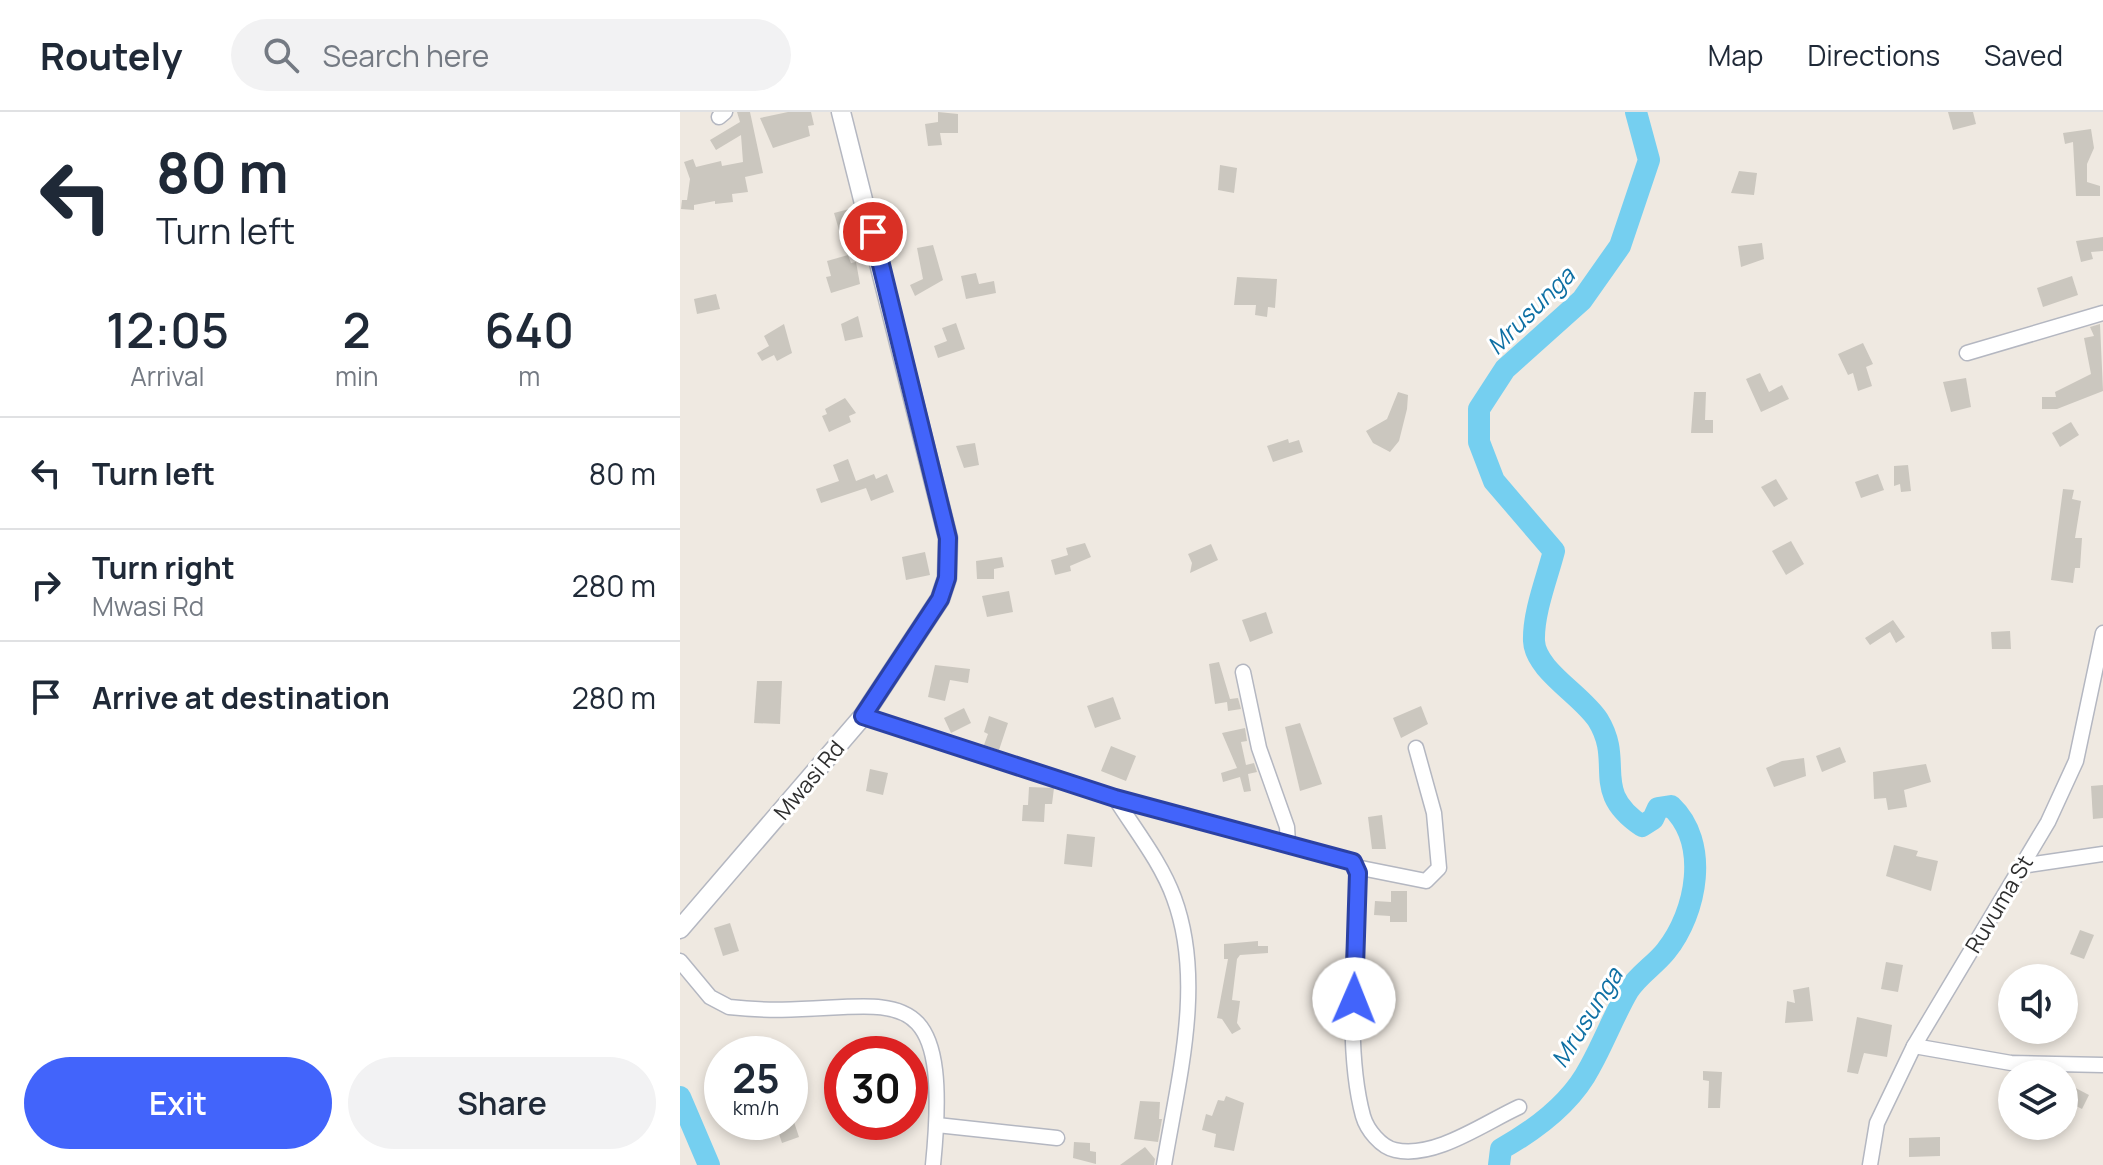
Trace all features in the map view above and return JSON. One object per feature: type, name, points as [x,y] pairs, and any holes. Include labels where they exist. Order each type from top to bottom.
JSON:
[{"type":"street","name":"Mwasi Rd","points":[[680,929],[863,716],[940,599],[947,578],[948,538],[841,112]]},
{"type":"street","points":[[1967,353],[2103,313]]},
{"type":"street","name":"Ruvuma St","points":[[1870,1165],[1877,1123],[1914,1046],[2048,822],[2076,761],[2103,633]]},
{"type":"street","points":[[1243,672],[1259,748],[1287,827],[1288,843]]},
{"type":"street","points":[[863,716],[1115,798],[1346,859],[1356,867],[1426,881],[1439,868],[1434,813],[1416,748]]},
{"type":"street","points":[[1115,798],[1166,880],[1181,919],[1185,942],[1187,1018],[1164,1165]]},
{"type":"street","points":[[2021,866],[2103,854]]},
{"type":"street","points":[[1356,867],[1353,1031],[1367,1127],[1392,1150],[1417,1152],[1519,1107]]},
{"type":"street","points":[[680,961],[710,997],[729,1007],[874,1004],[900,1009],[918,1023],[936,1063],[937,1125],[933,1165]]},
{"type":"street","points":[[1914,1046],[2011,1063],[2103,1065]]},
{"type":"street","points":[[937,1125],[1057,1138]]},
{"type":"building","points":[[737,112],[750,112],[763,173],[745,177],[748,192],[732,194],[733,202],[715,204],[715,201],[694,205],[694,210],[681,209],[682,200],[687,200],[690,179],[684,162],[693,159],[696,167],[721,161],[722,166],[743,162],[741,135],[716,150],[710,140],[740,122]]},
{"type":"building","points":[[788,112],[811,112],[814,125],[808,126],[810,136],[773,148],[760,118]]},
{"type":"building","points":[[938,112],[958,114],[958,133],[940,133],[942,145],[928,146],[925,124],[938,122]]},
{"type":"building","points":[[1948,112],[1973,112],[1976,124],[1953,130]]},
{"type":"building","points":[[2091,129],[2094,148],[2087,164],[2087,182],[2100,186],[2100,196],[2076,196],[2073,142],[2065,144],[2063,133]]},
{"type":"building","points":[[1220,165],[1237,168],[1234,193],[1218,190]]},
{"type":"building","points":[[1739,171],[1757,173],[1754,195],[1731,193]]},
{"type":"building","points":[[853,208],[857,225],[839,230],[834,213]]},
{"type":"building","points":[[2103,237],[2103,251],[2091,252],[2093,259],[2081,262],[2076,241]]},
{"type":"building","points":[[1762,243],[1764,259],[1741,267],[1738,246]]},
{"type":"building","points":[[933,245],[943,280],[915,296],[910,285],[923,279],[917,248]]},
{"type":"building","points":[[848,255],[851,263],[856,262],[860,284],[831,293],[826,277],[831,276],[827,261]]},
{"type":"building","points":[[976,273],[979,284],[994,281],[996,293],[966,299],[961,276]]},
{"type":"building","points":[[2072,276],[2078,295],[2043,307],[2037,288]]},
{"type":"building","points":[[1237,277],[1277,279],[1275,308],[1268,307],[1267,317],[1255,315],[1256,305],[1234,305]]},
{"type":"building","points":[[716,294],[720,309],[697,314],[694,299]]},
{"type":"building","points":[[858,316],[863,337],[845,341],[841,324]]},
{"type":"building","points":[[956,323],[965,349],[938,358],[934,346],[947,341],[942,328]]},
{"type":"building","points":[[784,324],[792,353],[777,361],[774,355],[762,361],[757,353],[769,346],[764,336]]},
{"type":"building","points":[[2100,324],[2103,391],[2057,409],[2042,409],[2042,397],[2056,397],[2055,392],[2091,374],[2084,338],[2094,336],[2090,327]]},
{"type":"building","points":[[1863,343],[1873,364],[1866,367],[1872,386],[1858,391],[1853,373],[1848,375],[1838,354]]},
{"type":"building","points":[[1760,373],[1769,392],[1782,385],[1789,399],[1761,412],[1746,379]]},
{"type":"building","points":[[1966,378],[1971,407],[1951,412],[1943,382]]},
{"type":"building","points":[[1398,392],[1408,395],[1407,409],[1399,441],[1390,452],[1373,443],[1366,431],[1387,419]]},
{"type":"building","points":[[1694,392],[1706,392],[1705,420],[1713,420],[1713,433],[1691,433]]},
{"type":"building","points":[[845,398],[856,413],[849,416],[851,422],[829,432],[822,416],[827,414],[825,409]]},
{"type":"building","points":[[2071,422],[2079,435],[2060,447],[2052,433]]},
{"type":"building","points":[[1288,439],[1289,443],[1299,440],[1303,452],[1273,462],[1267,446]]},
{"type":"building","points":[[975,443],[979,465],[964,468],[956,446]]},
{"type":"building","points":[[848,459],[856,481],[874,474],[876,479],[887,474],[894,492],[871,501],[866,488],[821,503],[816,489],[839,481],[833,465]]},
{"type":"building","points":[[1908,465],[1911,491],[1901,492],[1900,484],[1894,486],[1894,466]]},
{"type":"building","points":[[1878,474],[1884,490],[1861,498],[1855,482]]},
{"type":"building","points":[[1776,479],[1788,499],[1774,507],[1761,487]]},
{"type":"building","points":[[2063,489],[2074,490],[2072,499],[2081,501],[2075,538],[2082,538],[2080,568],[2075,568],[2073,583],[2051,580]]},
{"type":"building","points":[[1791,541],[1804,564],[1786,575],[1772,551]]},
{"type":"building","points":[[1085,543],[1091,557],[1070,566],[1071,571],[1055,575],[1051,560],[1068,555],[1066,548]]},
{"type":"building","points":[[1211,544],[1218,560],[1190,573],[1192,563],[1188,554]]},
{"type":"building","points":[[925,552],[930,575],[906,580],[902,557]]},
{"type":"building","points":[[1002,557],[1004,567],[994,569],[994,579],[977,579],[976,561]]},
{"type":"building","points":[[1009,591],[1013,612],[987,617],[982,596]]},
{"type":"building","points":[[1266,612],[1273,633],[1250,642],[1242,620]]},
{"type":"building","points":[[1893,620],[1905,637],[1896,643],[1890,632],[1870,645],[1865,638]]},
{"type":"building","points":[[2010,631],[2011,649],[1992,649],[1991,632]]},
{"type":"building","points":[[1219,662],[1230,699],[1238,698],[1241,709],[1228,711],[1227,702],[1215,704],[1209,664]]},
{"type":"building","points":[[935,665],[970,669],[968,683],[950,680],[945,701],[928,697]]},
{"type":"building","points":[[757,681],[782,681],[780,724],[754,723]]},
{"type":"building","points":[[1113,697],[1121,719],[1095,728],[1087,706]]},
{"type":"building","points":[[1421,706],[1428,724],[1401,738],[1393,718]]},
{"type":"building","points":[[964,708],[971,723],[951,733],[944,718]]},
{"type":"building","points":[[989,716],[1008,723],[999,750],[984,745]]},
{"type":"building","points":[[1300,723],[1322,784],[1300,791],[1285,727]]},
{"type":"building","points":[[1245,728],[1247,741],[1241,742],[1246,765],[1254,763],[1257,772],[1248,774],[1251,791],[1244,792],[1240,777],[1223,782],[1221,773],[1237,768],[1222,733]]},
{"type":"building","points":[[1111,746],[1136,756],[1126,781],[1101,771]]},
{"type":"building","points":[[1840,747],[1846,762],[1822,772],[1816,756]]},
{"type":"building","points":[[1804,758],[1806,776],[1774,787],[1766,768],[1782,761]]},
{"type":"building","points":[[1926,764],[1931,782],[1904,790],[1907,807],[1888,810],[1886,798],[1874,799],[1873,772]]},
{"type":"building","points":[[870,769],[888,773],[883,795],[866,791]]},
{"type":"building","points":[[2103,785],[2103,818],[2093,819],[2091,786]]},
{"type":"building","points":[[1029,787],[1054,788],[1052,804],[1045,804],[1044,822],[1022,821],[1023,805],[1028,805]]},
{"type":"building","points":[[1382,815],[1386,849],[1372,849],[1368,817]]},
{"type":"building","points":[[1067,834],[1095,837],[1092,867],[1064,864]]},
{"type":"building","points":[[1894,845],[1918,851],[1916,856],[1938,861],[1931,891],[1886,876]]},
{"type":"building","points":[[1391,891],[1407,891],[1407,922],[1390,922],[1390,916],[1374,915],[1375,901],[1391,902]]},
{"type":"building","points":[[730,923],[739,951],[723,956],[714,928]]},
{"type":"building","points":[[2080,930],[2094,935],[2084,959],[2070,954]]},
{"type":"building","points":[[1258,941],[1258,946],[1268,946],[1268,953],[1240,955],[1237,959],[1232,1000],[1240,1001],[1237,1023],[1241,1029],[1232,1034],[1222,1019],[1217,1018],[1228,959],[1224,959],[1224,944]]},
{"type":"building","points":[[1886,962],[1903,965],[1898,992],[1881,989]]},
{"type":"building","points":[[1319,986],[1337,990],[1332,1010],[1314,1005]]},
{"type":"building","points":[[1809,987],[1813,1021],[1785,1023],[1787,1001],[1795,1003],[1793,990]]},
{"type":"building","points":[[1857,1017],[1892,1025],[1887,1057],[1864,1053],[1858,1074],[1847,1072]]},
{"type":"building","points":[[1703,1071],[1722,1072],[1720,1108],[1708,1108],[1709,1081],[1703,1080]]},
{"type":"building","points":[[2078,1089],[2089,1095],[2082,1109],[2078,1107]]},
{"type":"building","points":[[1226,1096],[1244,1103],[1234,1151],[1214,1147],[1216,1134],[1202,1130],[1206,1114],[1212,1116],[1218,1100],[1224,1101]]},
{"type":"building","points":[[1140,1101],[1160,1102],[1159,1119],[1162,1119],[1158,1142],[1134,1139]]},
{"type":"building","points":[[1940,1137],[1940,1156],[1909,1157],[1909,1138]]},
{"type":"building","points":[[1074,1142],[1090,1143],[1090,1151],[1096,1152],[1096,1164],[1073,1158]]},
{"type":"building","points":[[1145,1147],[1155,1159],[1154,1165],[1120,1165]]},
{"type":"waterway","name":"Mrusunga","points":[[1499,1165],[1501,1149],[1552,1114],[1582,1080],[1628,991],[1662,956],[1677,935],[1695,878],[1695,858],[1683,821],[1671,806],[1658,808],[1653,819],[1642,826],[1626,813],[1612,788],[1609,750],[1598,720],[1550,672],[1536,652],[1536,619],[1554,551],[1494,481],[1479,442],[1479,409],[1505,369],[1582,300],[1620,246],[1649,160],[1636,112]]},
{"type":"waterway","points":[[680,1097],[709,1165]]},
{"type":"route","points":[[873,232],[936,483],[948,538],[948,562],[947,578],[940,599],[863,716],[1115,798],[1353,862],[1358,873],[1354,999]]}]
